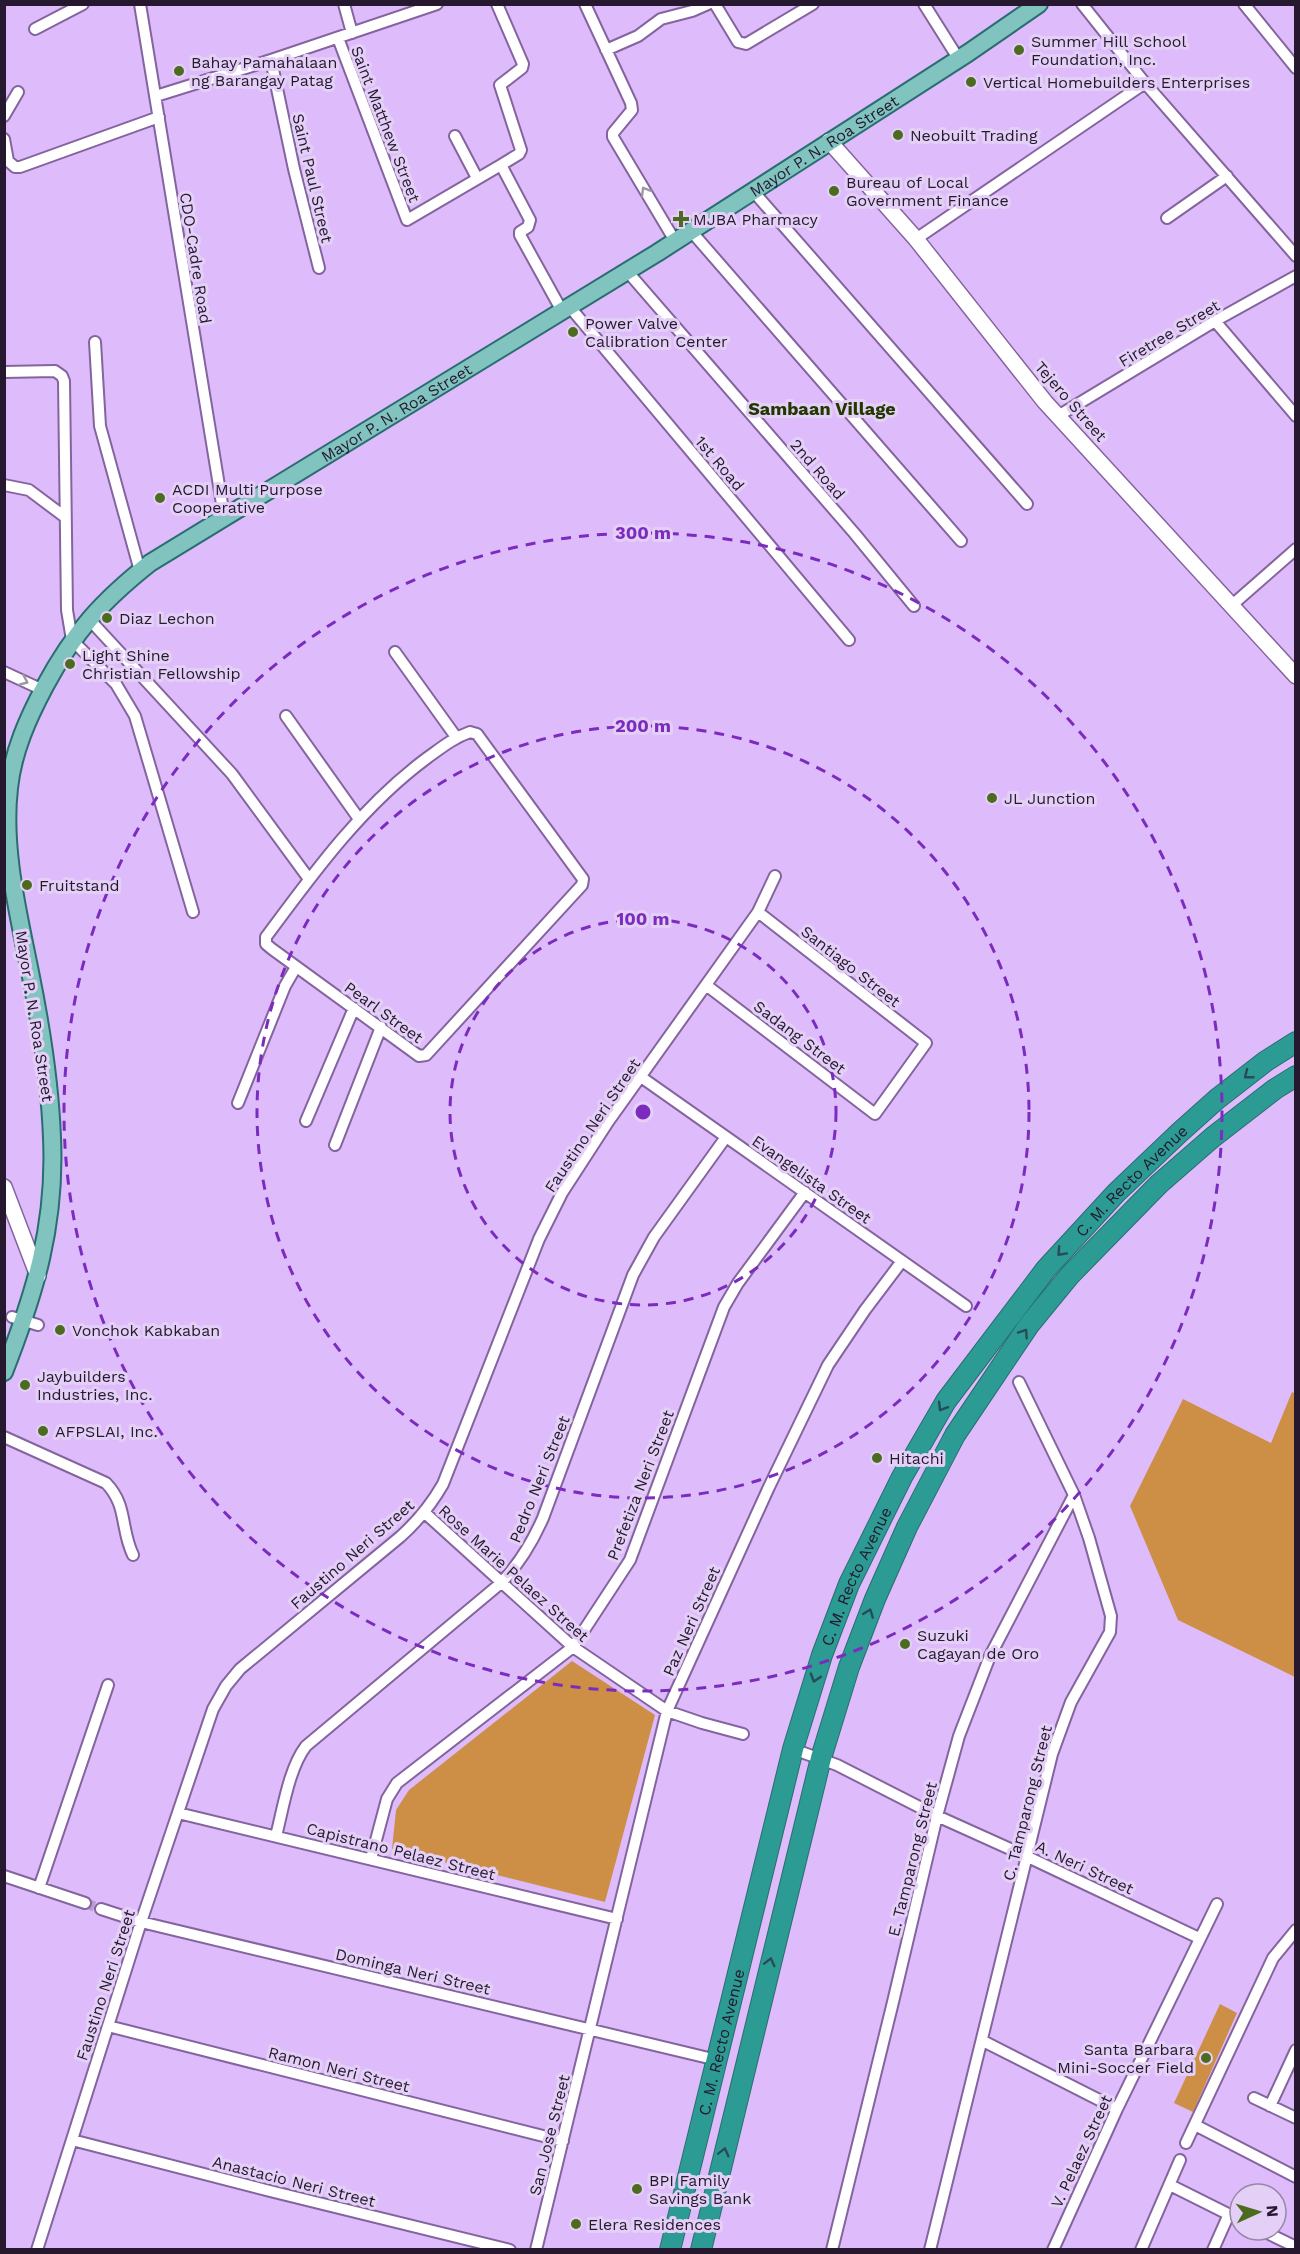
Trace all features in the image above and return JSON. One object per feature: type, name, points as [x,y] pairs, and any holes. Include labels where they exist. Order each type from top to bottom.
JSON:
[{"type":"highway","name":"C. M. Recto Avenue","points":[[670,2250],[793,1749],[822,1654],[849,1584],[902,1477],[946,1401],[1046,1269],[1124,1185],[1217,1099],[1266,1061],[1296,1042]]},
{"type":"highway","name":"C. M. Recto Avenue","points":[[701,2250],[820,1758],[849,1667],[875,1599],[907,1527],[955,1435],[1029,1325],[1070,1275],[1159,1184],[1213,1137],[1275,1089],[1296,1076]]},
{"type":"highway","points":[[989,1342],[1009,1355]]},
{"type":"highway","points":[[717,2060],[745,2067]]},
{"type":"main road","name":"Mayor P. N. Roa Street","points":[[4,1372],[25,1321],[38,1276],[51,1209],[52,1138],[42,1036],[14,888],[7,816],[9,786],[17,748],[29,716],[72,640],[112,594],[140,571],[224,516],[691,231],[1039,4]]},
{"type":"main road","name":"Tejero Street","points":[[830,141],[916,239],[1058,416],[1296,676]]},
{"type":"main road","points":[[4,1187],[38,1276]]},
{"type":"street","points":[[35,29],[83,4]]},
{"type":"street","name":"CDO-Cadre Road","points":[[140,4],[224,516]]},
{"type":"street","points":[[344,4],[352,33]]},
{"type":"street","points":[[156,96],[272,60],[437,4]]},
{"type":"street","points":[[455,136],[477,178],[519,154],[521,150],[500,85],[522,68],[523,64],[497,4]]},
{"type":"street","points":[[585,4],[631,103],[632,110],[613,133],[613,137],[675,241]]},
{"type":"street","points":[[606,50],[638,36],[661,19],[692,11],[708,4]]},
{"type":"street","points":[[715,4],[738,42],[747,44],[813,4]]},
{"type":"street","points":[[924,4],[958,58]]},
{"type":"street","points":[[1082,4],[1145,83],[1296,256]]},
{"type":"street","points":[[1244,4],[1296,68]]},
{"type":"street","name":"Saint Matthew Street","points":[[338,38],[407,220],[477,178]]},
{"type":"street","name":"Saint Paul Street","points":[[272,60],[294,169],[319,268]]},
{"type":"street","points":[[916,239],[1145,83]]},
{"type":"street","points":[[4,116],[18,92]]},
{"type":"street","points":[[4,139],[8,161],[20,168],[159,117]]},
{"type":"street","name":"1st Road","points":[[501,165],[530,220],[528,227],[520,232],[520,235],[565,309],[849,640]]},
{"type":"street","points":[[1167,218],[1227,176]]},
{"type":"street","points":[[753,191],[1027,504]]},
{"type":"street","points":[[691,231],[961,541]]},
{"type":"street","name":"2nd Road","points":[[627,271],[847,525],[914,606]]},
{"type":"street","name":"Firetree Street","points":[[1058,416],[1215,321],[1296,276]]},
{"type":"street","points":[[1215,321],[1296,416]]},
{"type":"street","points":[[95,342],[100,426],[140,571]]},
{"type":"street","points":[[4,372],[55,370],[62,376],[65,387],[67,610],[72,640],[116,684],[135,716],[193,912]]},
{"type":"street","points":[[4,484],[29,490],[65,517]]},
{"type":"street","points":[[1231,606],[1296,549]]},
{"type":"street","points":[[89,619],[232,774],[309,879]]},
{"type":"street","points":[[396,652],[456,737]]},
{"type":"street","points":[[4,672],[43,690]]},
{"type":"street","points":[[286,716],[359,819]]},
{"type":"street","name":"Pearl Street","points":[[470,732],[477,734],[583,879],[582,885],[426,1055],[419,1056],[266,944],[266,937],[309,879],[359,819],[400,778],[456,737],[470,732]]},
{"type":"street","name":"Faustino Neri Street","points":[[37,2250],[141,1922],[213,1709],[226,1686],[240,1669],[425,1513],[442,1484],[544,1230],[567,1184],[758,912],[775,876]]},
{"type":"street","name":"Santiago Street","points":[[758,912],[926,1043],[875,1113]]},
{"type":"street","points":[[238,1103],[285,986],[296,968]]},
{"type":"street","name":"Sadang Street","points":[[706,985],[875,1113]]},
{"type":"street","points":[[306,1121],[354,1008]]},
{"type":"street","points":[[335,1145],[381,1027]]},
{"type":"street","name":"Evangelista Street","points":[[641,1077],[966,1306]]},
{"type":"street","name":"Pedro Neri Street","points":[[276,1836],[298,1756],[306,1746],[501,1583],[518,1564],[543,1518],[633,1275],[654,1237],[726,1137]]},
{"type":"street","name":"Prefetiza Neri Street","points":[[371,1859],[387,1799],[397,1783],[573,1647],[630,1560],[724,1307],[738,1283],[805,1192]]},
{"type":"street","name":"Paz Neri Street","points":[[591,2028],[667,1711],[769,1487],[828,1365],[902,1261]]},
{"type":"street","name":"C. Tamparong Street","points":[[930,2250],[1050,1764],[1065,1717],[1107,1639],[1111,1623],[1109,1608],[1089,1538],[1074,1495],[1019,1382]]},
{"type":"street","points":[[4,1437],[106,1483],[121,1504],[128,1544],[133,1555]]},
{"type":"street","name":"E. Tamparong Street","points":[[832,2250],[937,1816],[959,1736],[990,1656],[1074,1495]]},
{"type":"street","name":"Rose Marie Pelaez Street","points":[[425,1513],[573,1647],[667,1711],[702,1724],[743,1734]]},
{"type":"street","points":[[39,1888],[108,1685]]},
{"type":"street","name":"A. Neri Street","points":[[793,1749],[837,1765],[937,1816],[1199,1938]]},
{"type":"street","name":"Capistrano Pelaez Street","points":[[178,1813],[617,1919]]},
{"type":"street","points":[[4,1876],[85,1903]]},
{"type":"street","name":"V. Pelaez Street","points":[[1053,2250],[1117,2109],[1217,1904]]},
{"type":"street","name":"Dominga Neri Street","points":[[101,1909],[141,1922],[717,2060]]},
{"type":"street","points":[[1186,2143],[1272,1958],[1293,1937]]},
{"type":"street","name":"Ramon Neri Street","points":[[108,2026],[563,2141]]},
{"type":"street","name":"San Jose Street","points":[[536,2250],[591,2028]]},
{"type":"street","points":[[983,2042],[1117,2109]]},
{"type":"street","points":[[1270,2106],[1296,2050]]},
{"type":"street","points":[[1254,2098],[1296,2118]]},
{"type":"street","points":[[1194,2125],[1296,2177]]},
{"type":"street","name":"Anastacio Neri Street","points":[[72,2140],[270,2192],[510,2250]]},
{"type":"street","points":[[1142,2250],[1180,2160]]},
{"type":"street","points":[[1170,2185],[1228,2214]]},
{"type":"street","points":[[1213,2250],[1228,2216]]},
{"type":"shaded area","points":[[1292,1392],[1296,1394],[1295,1677],[1178,1620],[1130,1506],[1183,1399],[1271,1443]]},
{"type":"shaded area","points":[[572,1661],[655,1715],[605,1902],[392,1849],[396,1810],[409,1790]]},
{"type":"shaded area","name":"Santa Barbara Mini-Soccer Field","points":[[1220,2004],[1237,2013],[1193,2112],[1174,2103]]},
{"type":"tunnel","points":[[85,1903],[101,1909]]},
{"type":"place","name":"Summer Hill School Foundation, Inc.","points":[[1019,50]]},
{"type":"place","name":"Bahay Pamahalaan ng Barangay Patag","points":[[179,71]]},
{"type":"place","name":"Vertical Homebuilders Enterprises","points":[[971,82]]},
{"type":"place","name":"Neobuilt Trading","points":[[898,135]]},
{"type":"place","name":"Bureau of Local Government Finance","points":[[834,191]]},
{"type":"place","name":"MJBA Pharmacy","points":[[681,219]]},
{"type":"place","name":"Power Valve Calibration Center","points":[[573,332]]},
{"type":"place","name":"ACDI Multi Purpose Cooperative","points":[[160,498]]},
{"type":"place","name":"Diaz Lechon","points":[[107,618]]},
{"type":"place","name":"Light Shine Christian Fellowship","points":[[70,664]]},
{"type":"place","name":"JL Junction","points":[[992,798]]},
{"type":"place","name":"Fruitstand","points":[[27,885]]},
{"type":"place","name":"Vonchok Kabkaban","points":[[60,1330]]},
{"type":"place","name":"Jaybuilders Industries, Inc.","points":[[25,1385]]},
{"type":"place","name":"AFPSLAI, Inc.","points":[[43,1431]]},
{"type":"place","name":"Hitachi","points":[[877,1458]]},
{"type":"place","name":"Suzuki Cagayan de Oro","points":[[905,1644]]},
{"type":"place","name":"Santa Barbara Mini-Soccer Field","points":[[1206,2058]]},
{"type":"place","name":"BPI Family Savings Bank","points":[[637,2189]]},
{"type":"place","name":"Elera Residences","points":[[576,2224]]},
{"type":"district","name":"Sambaan Village","points":[[822,409]]}]
